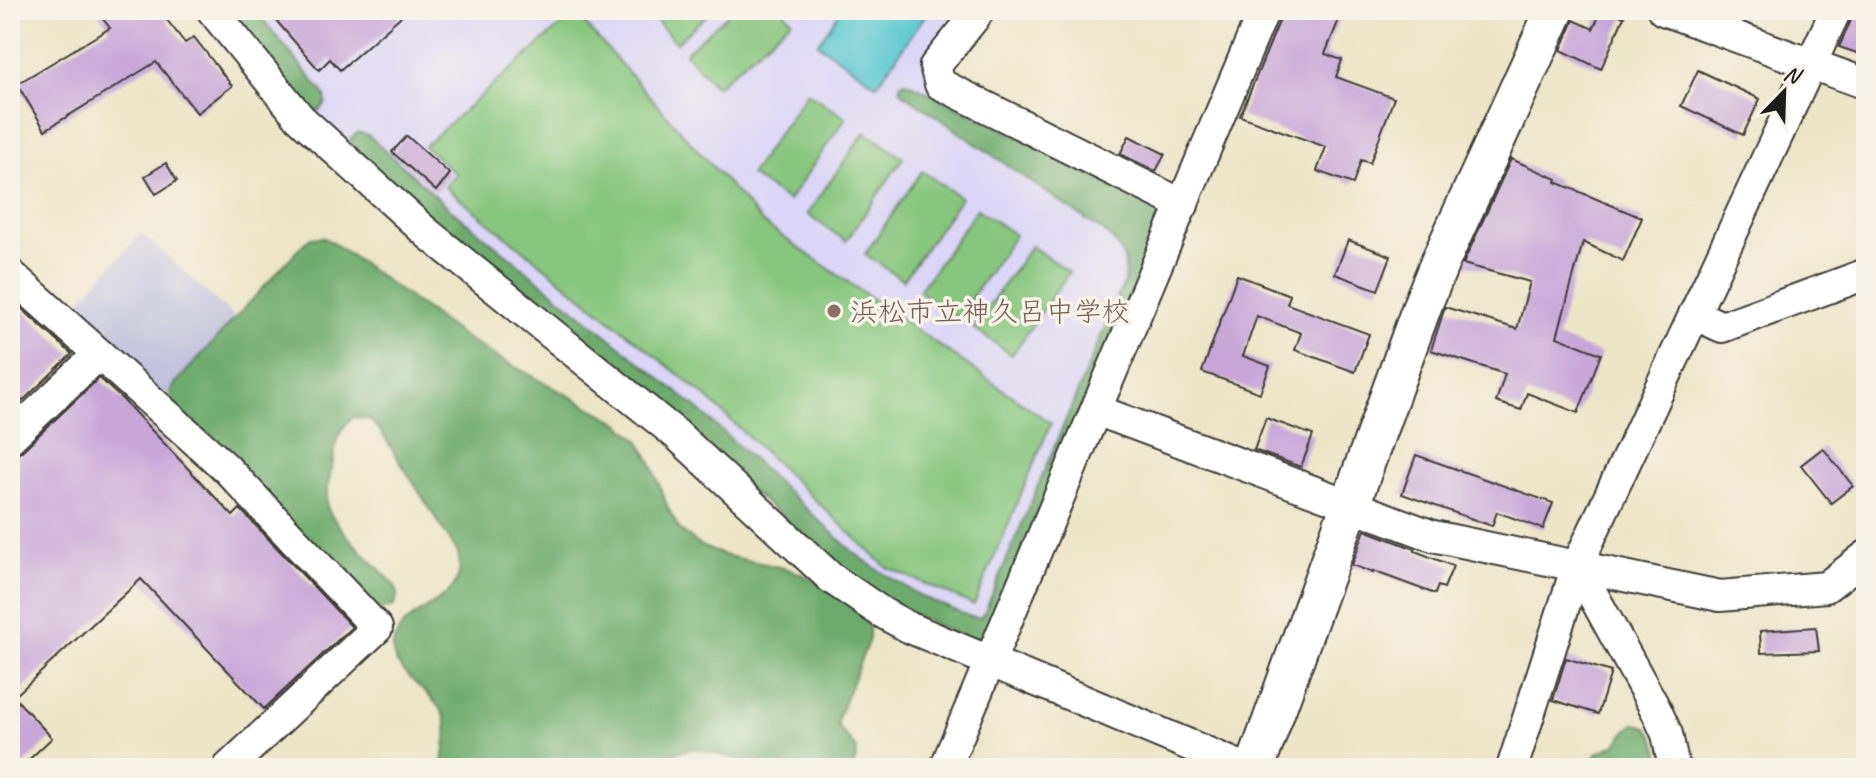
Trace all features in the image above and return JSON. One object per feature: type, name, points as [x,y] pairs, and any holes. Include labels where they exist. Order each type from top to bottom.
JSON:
[{"type":"street","points":[[212,10],[300,118],[322,139],[427,233],[676,434],[831,578],[855,596],[908,627],[1244,768]]},
{"type":"street","points":[[979,10],[935,66],[940,84],[1183,205]]},
{"type":"street","points":[[945,768],[1264,10]]},
{"type":"street","points":[[1255,768],[1429,288],[1555,10]]},
{"type":"street","points":[[1663,10],[1866,84]]},
{"type":"street","points":[[1512,768],[1577,566],[1836,10]]},
{"type":"street","points":[[10,274],[226,468],[377,628],[228,768]]},
{"type":"street","points":[[1694,314],[1722,327],[1866,274]]},
{"type":"street","points":[[10,438],[99,354]]},
{"type":"street","points":[[1096,410],[1433,536],[1720,596],[1826,587],[1866,556]]},
{"type":"street","points":[[1577,566],[1656,710],[1667,734],[1674,768]]},
{"type":"shaded area","name":"浜松市立神久呂中学校","points":[[228,10],[964,10],[922,63],[1157,206],[986,639],[913,615],[309,109]]},
{"type":"shaded area","points":[[141,233],[235,318],[163,398],[69,313]]},
{"type":"green space","points":[[228,10],[255,10],[325,95],[326,103],[320,111],[309,109]]},
{"type":"green space","points":[[647,10],[713,10],[676,43]]},
{"type":"green space","points":[[733,10],[782,10],[792,20],[716,87],[685,53]]},
{"type":"green space","points":[[575,13],[763,223],[1051,423],[974,605],[886,567],[704,395],[445,187],[456,174],[424,146]]},
{"type":"green space","points":[[904,82],[1157,206],[1162,219],[986,639],[977,643],[913,615],[863,586],[435,223],[353,150],[350,139],[358,132],[368,135],[448,207],[698,409],[852,551],[922,597],[980,618],[1124,282],[1125,267],[1121,251],[1108,235],[904,94],[900,84]]},
{"type":"green space","points":[[807,92],[846,118],[788,201],[750,175]]},
{"type":"green space","points":[[865,132],[903,158],[846,241],[807,214]]},
{"type":"green space","points":[[922,171],[961,198],[903,280],[865,254]]},
{"type":"green space","points":[[977,209],[1015,235],[957,318],[919,291]]},
{"type":"green space","points":[[322,237],[467,339],[618,422],[639,440],[679,529],[699,545],[723,555],[802,574],[862,616],[869,627],[869,639],[838,718],[838,727],[857,749],[852,768],[771,768],[694,748],[662,756],[655,760],[651,768],[442,768],[445,719],[441,710],[398,665],[393,646],[398,632],[408,621],[445,595],[455,584],[460,571],[458,553],[380,430],[369,419],[353,417],[340,432],[328,484],[327,506],[337,523],[393,583],[398,593],[394,606],[381,610],[368,604],[171,402],[170,393],[174,385],[303,244],[311,238]]},
{"type":"green space","points":[[1031,246],[1069,272],[1012,355],[973,328]]},
{"type":"green space","points":[[1635,724],[1648,728],[1652,733],[1663,768],[1591,768],[1597,753],[1615,745]]},
{"type":"water","points":[[841,10],[929,10],[877,85],[818,44]]},
{"type":"building","points":[[96,10],[159,10],[185,43],[194,37],[232,86],[197,113],[156,62],[45,130],[17,84],[110,28]]},
{"type":"building","points":[[267,10],[408,10],[340,70],[330,59],[319,70]]},
{"type":"building","points":[[1214,10],[1244,10],[1239,22]]},
{"type":"building","points":[[1282,10],[1343,10],[1325,54],[1342,60],[1336,77],[1394,98],[1370,163],[1361,160],[1353,184],[1317,171],[1326,147],[1240,116]]},
{"type":"building","points":[[1602,10],[1624,17],[1601,69],[1561,50],[1574,20],[1593,29]]},
{"type":"building","points":[[1854,10],[1866,10],[1866,56],[1839,47]]},
{"type":"building","points":[[1698,70],[1760,99],[1743,135],[1681,106]]},
{"type":"building","points":[[407,136],[450,174],[436,191],[392,152]]},
{"type":"building","points":[[1129,136],[1165,154],[1156,171],[1120,154]]},
{"type":"building","points":[[1511,159],[1557,179],[1556,182],[1642,218],[1623,261],[1583,242],[1557,337],[1601,354],[1578,413],[1527,393],[1521,410],[1496,402],[1505,374],[1431,350],[1445,307],[1517,329],[1530,282],[1463,264]]},
{"type":"building","points":[[166,163],[177,181],[156,194],[145,176]]},
{"type":"building","points":[[1348,240],[1391,256],[1378,290],[1335,274]]},
{"type":"building","points":[[1237,275],[1290,295],[1287,304],[1369,334],[1355,372],[1295,350],[1301,333],[1257,316],[1243,356],[1270,366],[1260,393],[1202,372]]},
{"type":"building","points":[[10,298],[72,354],[10,413]]},
{"type":"building","points":[[99,378],[233,516],[240,509],[352,627],[264,709],[141,579],[14,697],[52,738],[20,768],[10,768],[10,456],[22,451]]},
{"type":"building","points":[[1266,418],[1313,435],[1301,467],[1254,450]]},
{"type":"building","points":[[1823,448],[1853,486],[1831,503],[1801,465]]},
{"type":"building","points":[[1416,455],[1553,503],[1543,529],[1497,512],[1492,526],[1402,494]]},
{"type":"building","points":[[1365,530],[1453,566],[1444,588],[1438,586],[1435,594],[1352,565]]},
{"type":"building","points":[[1816,627],[1819,651],[1761,653],[1760,631]]},
{"type":"building","points":[[1566,658],[1611,672],[1598,714],[1553,700]]},
{"type":"place","name":"浜松市立神久呂中学校","points":[[834,311]]}]
